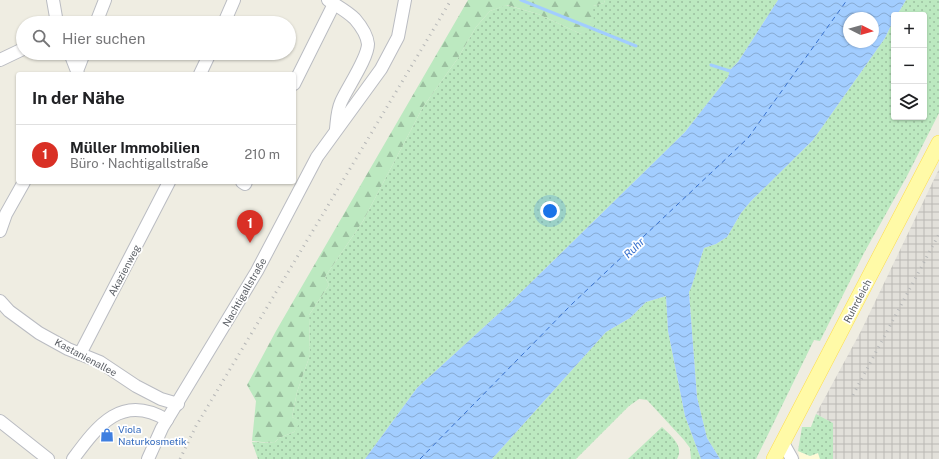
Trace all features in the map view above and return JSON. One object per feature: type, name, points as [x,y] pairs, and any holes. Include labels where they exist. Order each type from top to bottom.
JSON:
[{"type":"main road","name":"Ruhrdeich","points":[[774,459],[939,144]]},
{"type":"street","points":[[53,0],[56,16]]},
{"type":"street","points":[[99,16],[105,0]]},
{"type":"street","points":[[227,16],[234,0]]},
{"type":"street","name":"Nachtigallstraße","points":[[148,459],[167,420],[257,271],[317,156],[381,69],[398,37],[405,0]]},
{"type":"street","points":[[296,80],[331,2],[355,19],[362,27],[368,44],[366,53],[341,103],[338,112],[336,129]]},
{"type":"street","points":[[0,60],[16,52]]},
{"type":"street","points":[[72,60],[77,72]]},
{"type":"street","points":[[77,72],[82,60]]},
{"type":"street","points":[[201,72],[207,60]]},
{"type":"street","points":[[0,231],[6,214],[23,184]]},
{"type":"street","name":"Akazienweg","points":[[80,354],[167,184]]},
{"type":"street","name":"Kastanienallee","points":[[0,301],[9,311],[39,333],[80,354],[100,362],[136,386],[161,399],[178,404]]},
{"type":"street","points":[[73,459],[97,428],[124,411],[137,409],[148,411],[167,420]]},
{"type":"street","points":[[0,421],[48,459]]},
{"type":"street","points":[[782,443],[792,459]]},
{"type":"shaded area","points":[[939,169],[939,459],[833,459],[833,423],[816,414],[861,331]]},
{"type":"shaded area","points":[[798,451],[810,456],[818,453],[820,459],[800,459]]},
{"type":"green space","points":[[468,0],[605,0],[604,3],[593,6],[594,26],[581,34],[538,14],[507,5],[490,11],[476,27],[458,58],[423,107],[363,221],[325,277],[329,285],[309,315],[310,355],[297,392],[292,417],[301,421],[294,432],[279,438],[274,443],[252,441],[256,401],[247,385],[276,331]]},
{"type":"green space","points":[[605,0],[778,0],[738,62],[730,70],[728,77],[685,132],[507,306],[417,388],[365,459],[258,459],[252,442],[274,443],[279,438],[294,432],[300,421],[292,417],[297,392],[310,355],[309,315],[329,285],[325,277],[363,221],[423,107],[458,58],[476,27],[490,11],[506,5],[538,14],[581,34],[593,6],[604,3]]},
{"type":"green space","points":[[906,0],[939,0],[939,113],[906,178],[864,253],[820,341],[814,340],[756,459],[720,459],[707,438],[697,397],[689,292],[704,248],[716,244],[727,237],[741,213],[751,201],[813,140],[879,48],[891,25],[891,120],[927,120],[927,12],[899,12]]},
{"type":"green space","points":[[666,296],[668,331],[685,416],[701,459],[691,459],[690,448],[684,440],[647,400],[639,399],[629,406],[576,459],[492,459],[606,332],[630,318],[646,302]]},
{"type":"green space","points":[[816,414],[833,423],[833,459],[820,459],[818,453],[810,456],[798,451],[802,427],[811,427]]},
{"type":"green space","points":[[662,427],[678,445],[679,454],[677,459],[628,459]]},
{"type":"water","name":"Ruhr","points":[[778,0],[906,0],[899,12],[891,12],[891,25],[879,46],[879,12],[843,12],[843,48],[878,48],[813,140],[751,201],[741,213],[727,237],[716,244],[704,248],[689,292],[697,397],[707,438],[720,459],[701,459],[685,416],[668,331],[666,296],[646,302],[630,318],[606,332],[492,459],[365,459],[417,388],[507,306],[685,132],[728,77],[730,70],[738,62]]},
{"type":"waterway","points":[[521,0],[636,46]]},
{"type":"waterway","points":[[711,65],[733,72]]},
{"type":"ferry route","points":[[420,459],[572,304],[748,138],[847,0]]},
{"type":"railway","points":[[180,459],[196,426],[451,0]]},
{"type":"railway","points":[[853,395],[939,234]]},
{"type":"place","name":"Müller Immobilien","points":[[250,243]]},
{"type":"place","name":"Viola Naturkosmetik","points":[[107,435]]}]
